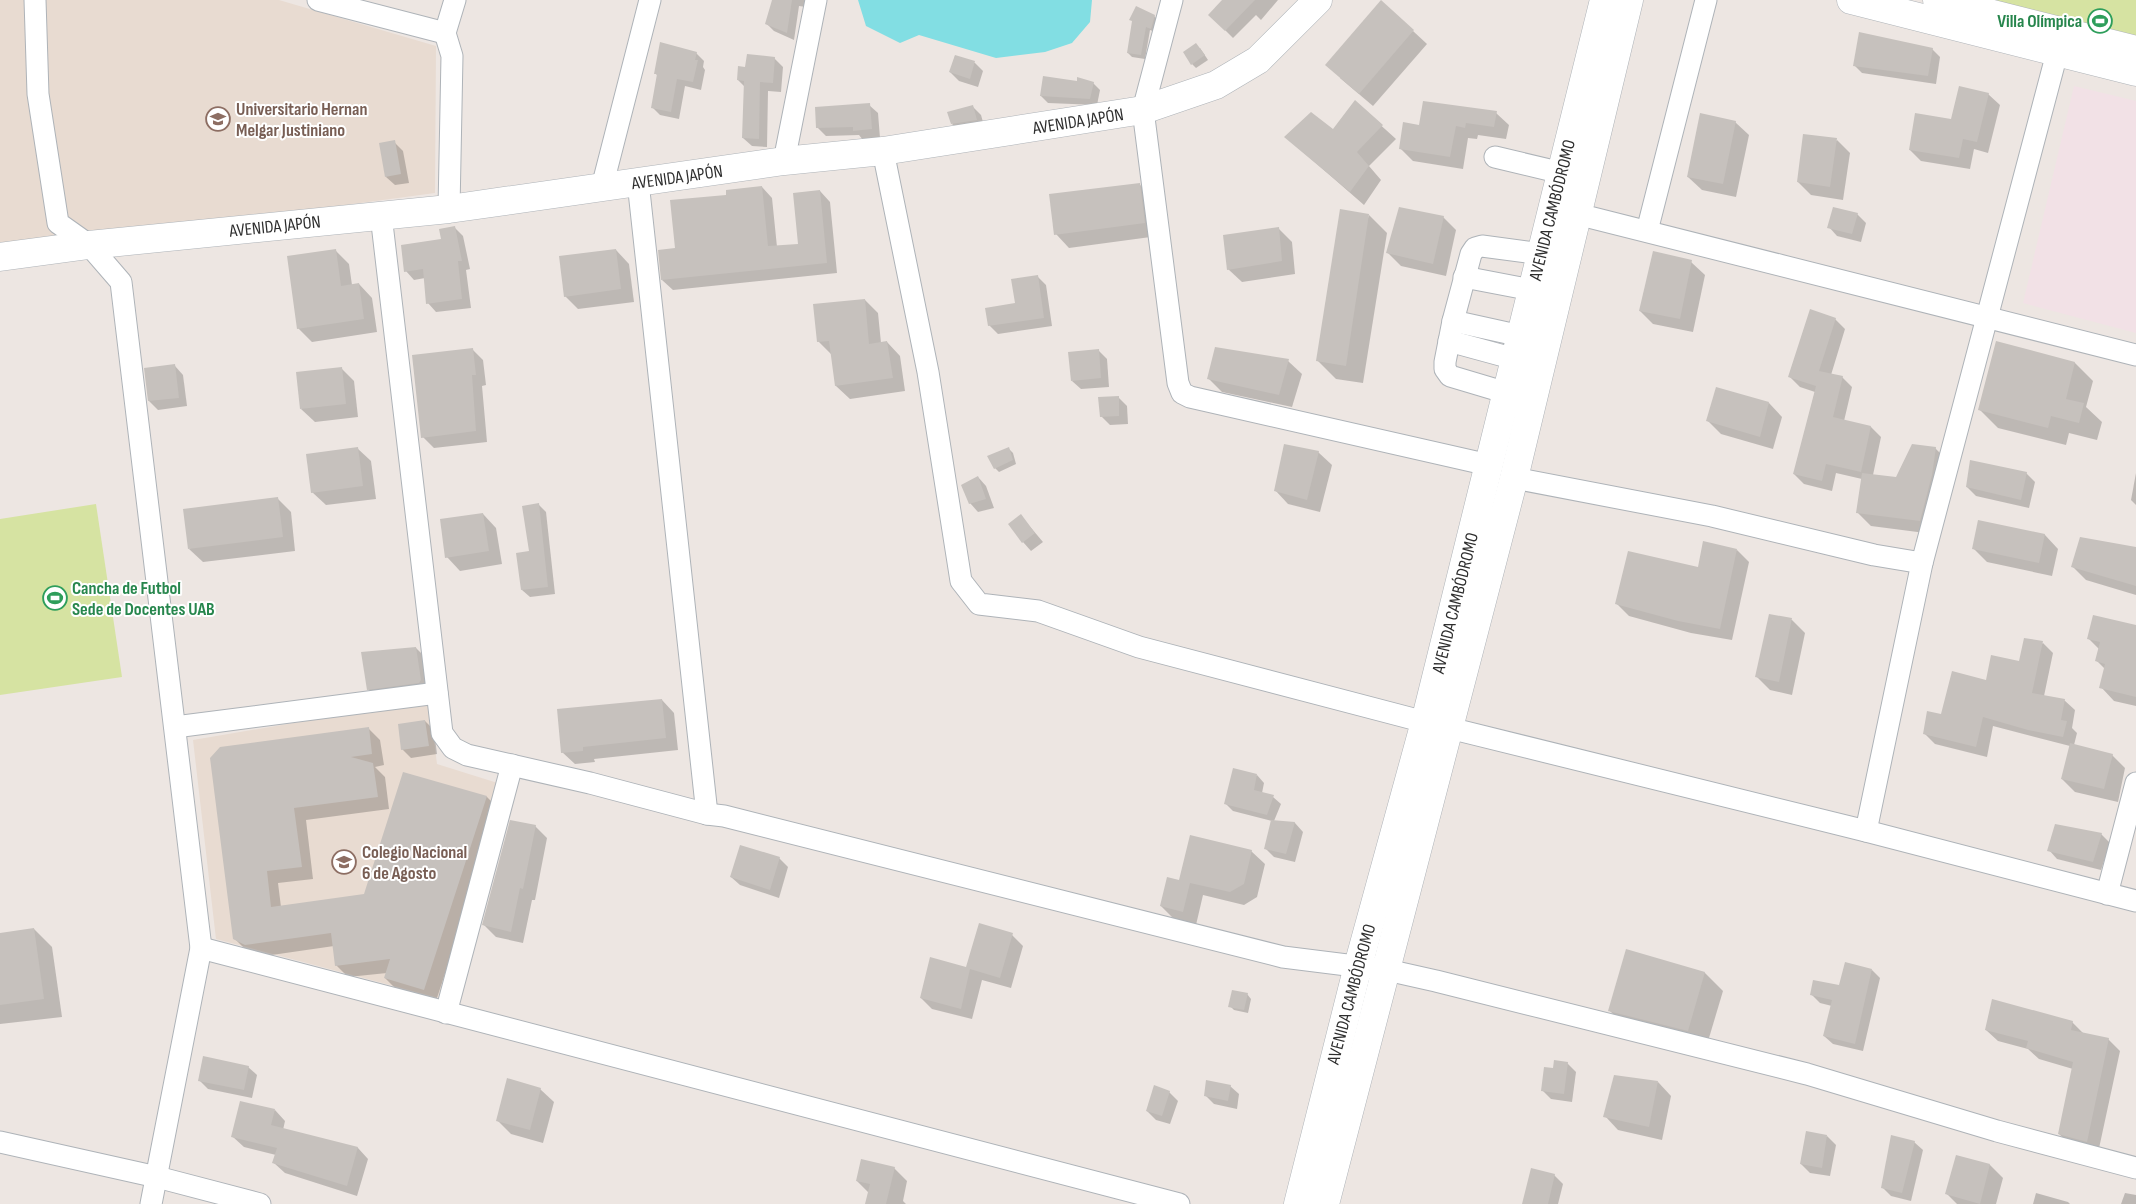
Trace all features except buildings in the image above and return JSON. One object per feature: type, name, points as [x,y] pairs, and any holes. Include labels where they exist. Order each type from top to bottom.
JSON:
[{"type":"street","points":[[35,0],[38,94],[58,223],[89,245],[121,282],[201,948],[151,1204]]},
{"type":"street","points":[[318,0],[445,33]]},
{"type":"street","points":[[449,208],[452,56],[445,33],[455,0]]},
{"type":"street","points":[[602,187],[650,0]]},
{"type":"street","points":[[784,162],[816,0]]},
{"type":"street","points":[[1172,0],[1143,110],[1178,383],[1182,393],[1489,465]]},
{"type":"street","name":"AVENIDA JAPÓN","points":[[0,258],[89,245],[449,208],[784,162],[883,152],[1143,110],[1216,85],[1258,60],[1318,0]]},
{"type":"street","name":"AVENIDA CAMBÓDROMO","points":[[1325,1204],[1387,970],[1489,465],[1604,0]]},
{"type":"street","name":"AVENIDA CAMBÓDROMO","points":[[1298,1204],[1358,966],[1437,725],[1514,478],[1629,0]]},
{"type":"street","points":[[1647,231],[1706,0]]},
{"type":"street","points":[[1851,0],[2059,42],[2136,50]]},
{"type":"street","points":[[1937,0],[2059,42],[2136,72]]},
{"type":"street","points":[[1866,831],[1922,563],[2059,42]]},
{"type":"street","points":[[883,152],[928,372],[961,581],[979,604],[1038,611],[1139,647],[1437,725],[1866,831],[2136,901]]},
{"type":"street","points":[[1495,157],[1562,173]]},
{"type":"street","points":[[638,182],[706,814]]},
{"type":"street","points":[[1577,214],[2136,355]]},
{"type":"street","points":[[381,215],[442,733],[453,748],[467,755],[590,783],[706,814],[734,818],[1283,957],[1387,970],[1807,1074],[1997,1131],[2136,1168]]},
{"type":"street","points":[[1507,393],[1450,376],[1446,369],[1445,362],[1451,331],[1464,277],[1471,254],[1476,248],[1482,246],[1542,254]]},
{"type":"street","points":[[1464,277],[1532,290]]},
{"type":"street","points":[[1451,331],[1518,348]]},
{"type":"street","points":[[1514,478],[1712,516],[1874,555],[1922,563]]},
{"type":"street","points":[[174,726],[437,693]]},
{"type":"street","points":[[446,1013],[512,765]]},
{"type":"street","points":[[2107,894],[2136,782]]},
{"type":"street","points":[[201,948],[1178,1204]]},
{"type":"street","points":[[0,1142],[157,1177],[260,1204]]},
{"type":"shaded area","name":"Universitario Hernan Melgar Justiniano","points":[[0,0],[279,0],[436,46],[435,193],[0,251]]},
{"type":"shaded area","points":[[2074,86],[2136,101],[2136,333],[2023,303]]},
{"type":"shaded area","name":"Colegio Nacional 6 de Agosto","points":[[429,700],[437,764],[504,785],[439,998],[216,939],[193,740]]},
{"type":"green space","name":"Villa Olímpica","points":[[1978,0],[2136,0],[2136,39]]},
{"type":"green space","name":"Cancha de Futbol Sede de Docentes UAB","points":[[96,504],[122,677],[0,695],[0,519]]},
{"type":"water","points":[[858,0],[1092,0],[1090,22],[1072,43],[1045,52],[996,58],[919,35],[900,43],[866,26]]},
{"type":"place","name":"Villa Olímpica","points":[[2100,21]]},
{"type":"place","name":"Universitario Hernan Melgar Justiniano","points":[[218,119]]},
{"type":"place","name":"Cancha de Futbol Sede de Docentes UAB","points":[[55,598]]},
{"type":"place","name":"Colegio Nacional 6 de Agosto","points":[[344,862]]}]
